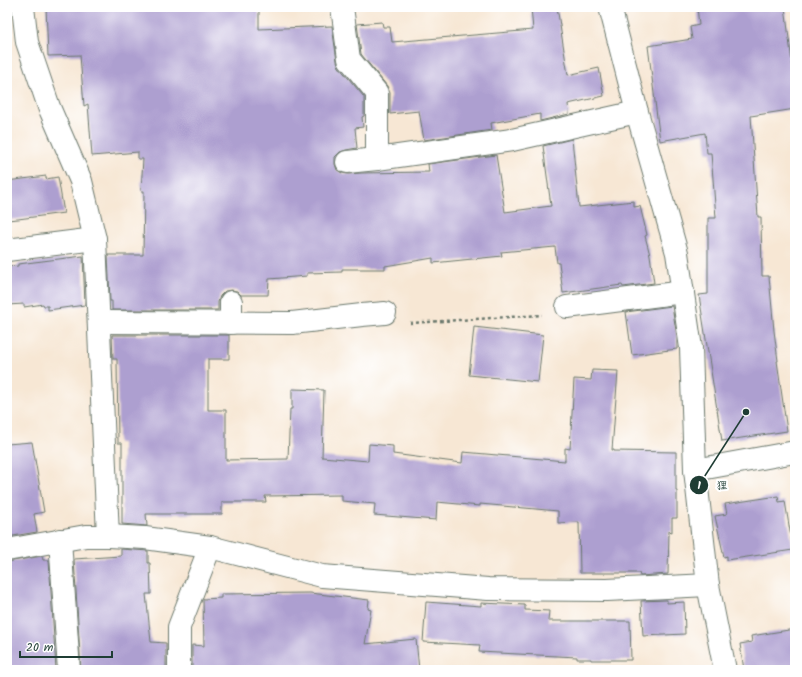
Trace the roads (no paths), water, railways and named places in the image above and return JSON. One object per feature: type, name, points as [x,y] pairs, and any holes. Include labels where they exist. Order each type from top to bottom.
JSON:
[{"type":"street","points":[[23,7],[27,42],[49,108],[81,181],[95,238],[108,536]]},
{"type":"street","points":[[342,7],[348,59],[377,93],[377,159]]},
{"type":"street","points":[[610,7],[637,112],[677,253],[691,348],[695,470],[708,585],[725,670]]},
{"type":"street","points":[[347,162],[512,140],[637,112]]},
{"type":"street","points":[[7,250],[95,238]]},
{"type":"street","points":[[567,307],[683,292]]},
{"type":"street","points":[[99,322],[231,313],[292,323],[385,313]]},
{"type":"street","points":[[695,470],[795,452]]},
{"type":"street","points":[[7,550],[86,536],[108,536],[145,538],[210,547],[322,576],[480,588],[607,590],[708,585]]},
{"type":"street","points":[[60,540],[69,670]]},
{"type":"street","points":[[179,670],[179,628],[210,547]]},
{"type":"place","name":"狸","points":[[746,412]]}]
